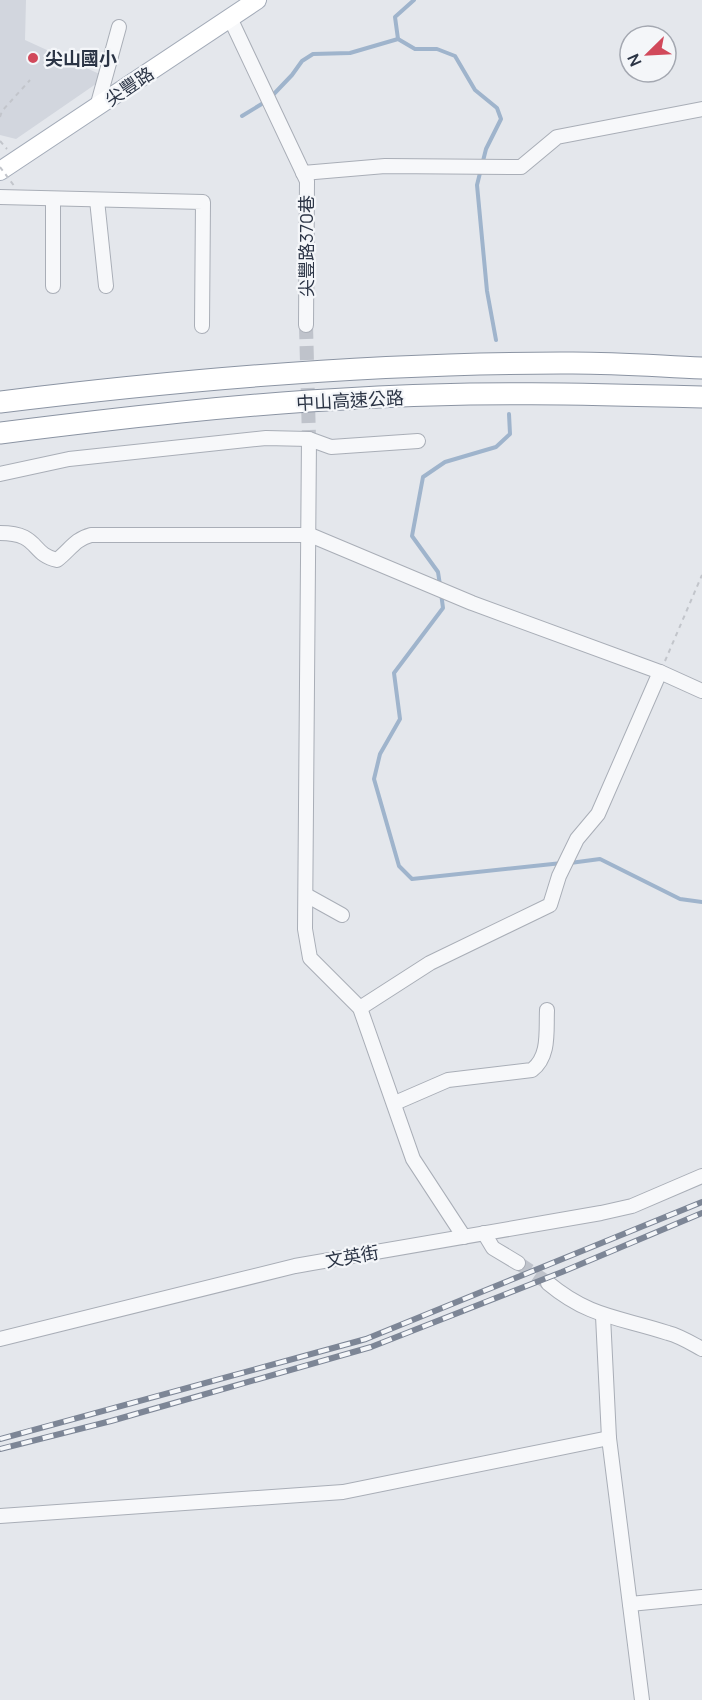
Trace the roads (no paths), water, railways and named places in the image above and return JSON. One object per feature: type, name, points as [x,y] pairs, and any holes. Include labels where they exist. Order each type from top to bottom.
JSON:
[{"type":"highway","name":"中山高速公路","points":[[0,402],[162,384],[386,367],[562,363],[702,368]]},
{"type":"highway","name":"中山高速公路","points":[[0,433],[164,412],[362,398],[561,393],[702,396]]},
{"type":"main road","name":"尖豐路","points":[[0,169],[98,107],[257,0]]},
{"type":"street","name":"尖豐路370巷","points":[[230,18],[307,181],[306,325]]},
{"type":"street","points":[[98,107],[119,27]]},
{"type":"street","points":[[303,173],[385,166],[521,167],[557,137],[702,109]]},
{"type":"street","points":[[0,197],[203,202],[202,326]]},
{"type":"street","points":[[53,199],[53,286]]},
{"type":"street","points":[[97,200],[106,286]]},
{"type":"street","points":[[0,474],[69,459],[267,438],[309,439],[331,447],[418,441]]},
{"type":"street","points":[[309,439],[305,929],[310,958],[360,1008],[413,1159],[464,1237]]},
{"type":"street","points":[[0,533],[27,537],[48,558],[57,560],[78,538],[91,535],[310,535],[441,590],[660,672],[702,691]]},
{"type":"street","points":[[360,1008],[430,963],[550,905],[565,863],[577,839],[598,814],[635,724],[660,672]]},
{"type":"street","points":[[306,895],[342,915]]},
{"type":"street","points":[[395,1103],[448,1080],[532,1070],[541,1063],[545,1052],[547,1010]]},
{"type":"street","name":"文英街","points":[[0,1339],[295,1266],[632,1206],[702,1176]]},
{"type":"street","points":[[484,1233],[493,1248],[518,1263]]},
{"type":"street","points":[[548,1283],[563,1295],[603,1316],[669,1333],[702,1349]]},
{"type":"street","points":[[603,1316],[609,1438],[642,1700]]},
{"type":"street","points":[[0,1516],[343,1492],[609,1438]]},
{"type":"street","points":[[630,1604],[702,1597]]},
{"type":"waterway","points":[[398,39],[395,17],[414,0]]},
{"type":"waterway","points":[[271,97],[302,61],[313,54],[350,53],[398,39],[415,49],[437,49],[455,56],[475,90],[497,108],[501,119],[486,149],[477,185],[487,291],[496,340]]},
{"type":"waterway","points":[[242,116],[265,102]]},
{"type":"waterway","points":[[440,585],[438,572],[412,536],[423,477],[445,462],[496,447],[510,434],[509,414]]},
{"type":"waterway","points":[[441,593],[443,608],[394,673],[400,719],[380,754],[374,779],[399,866],[412,879],[562,863]]},
{"type":"waterway","points":[[570,863],[600,859],[680,899],[702,902]]},
{"type":"tunnel","points":[[306,325],[309,439]]},
{"type":"tunnel","points":[[518,1263],[548,1283]]},
{"type":"railway","points":[[0,1439],[366,1339],[702,1202]]},
{"type":"railway","points":[[0,1449],[111,1421],[371,1347],[562,1272],[702,1213]]},
{"type":"place","name":"尖山國小","points":[[33,58]]}]
